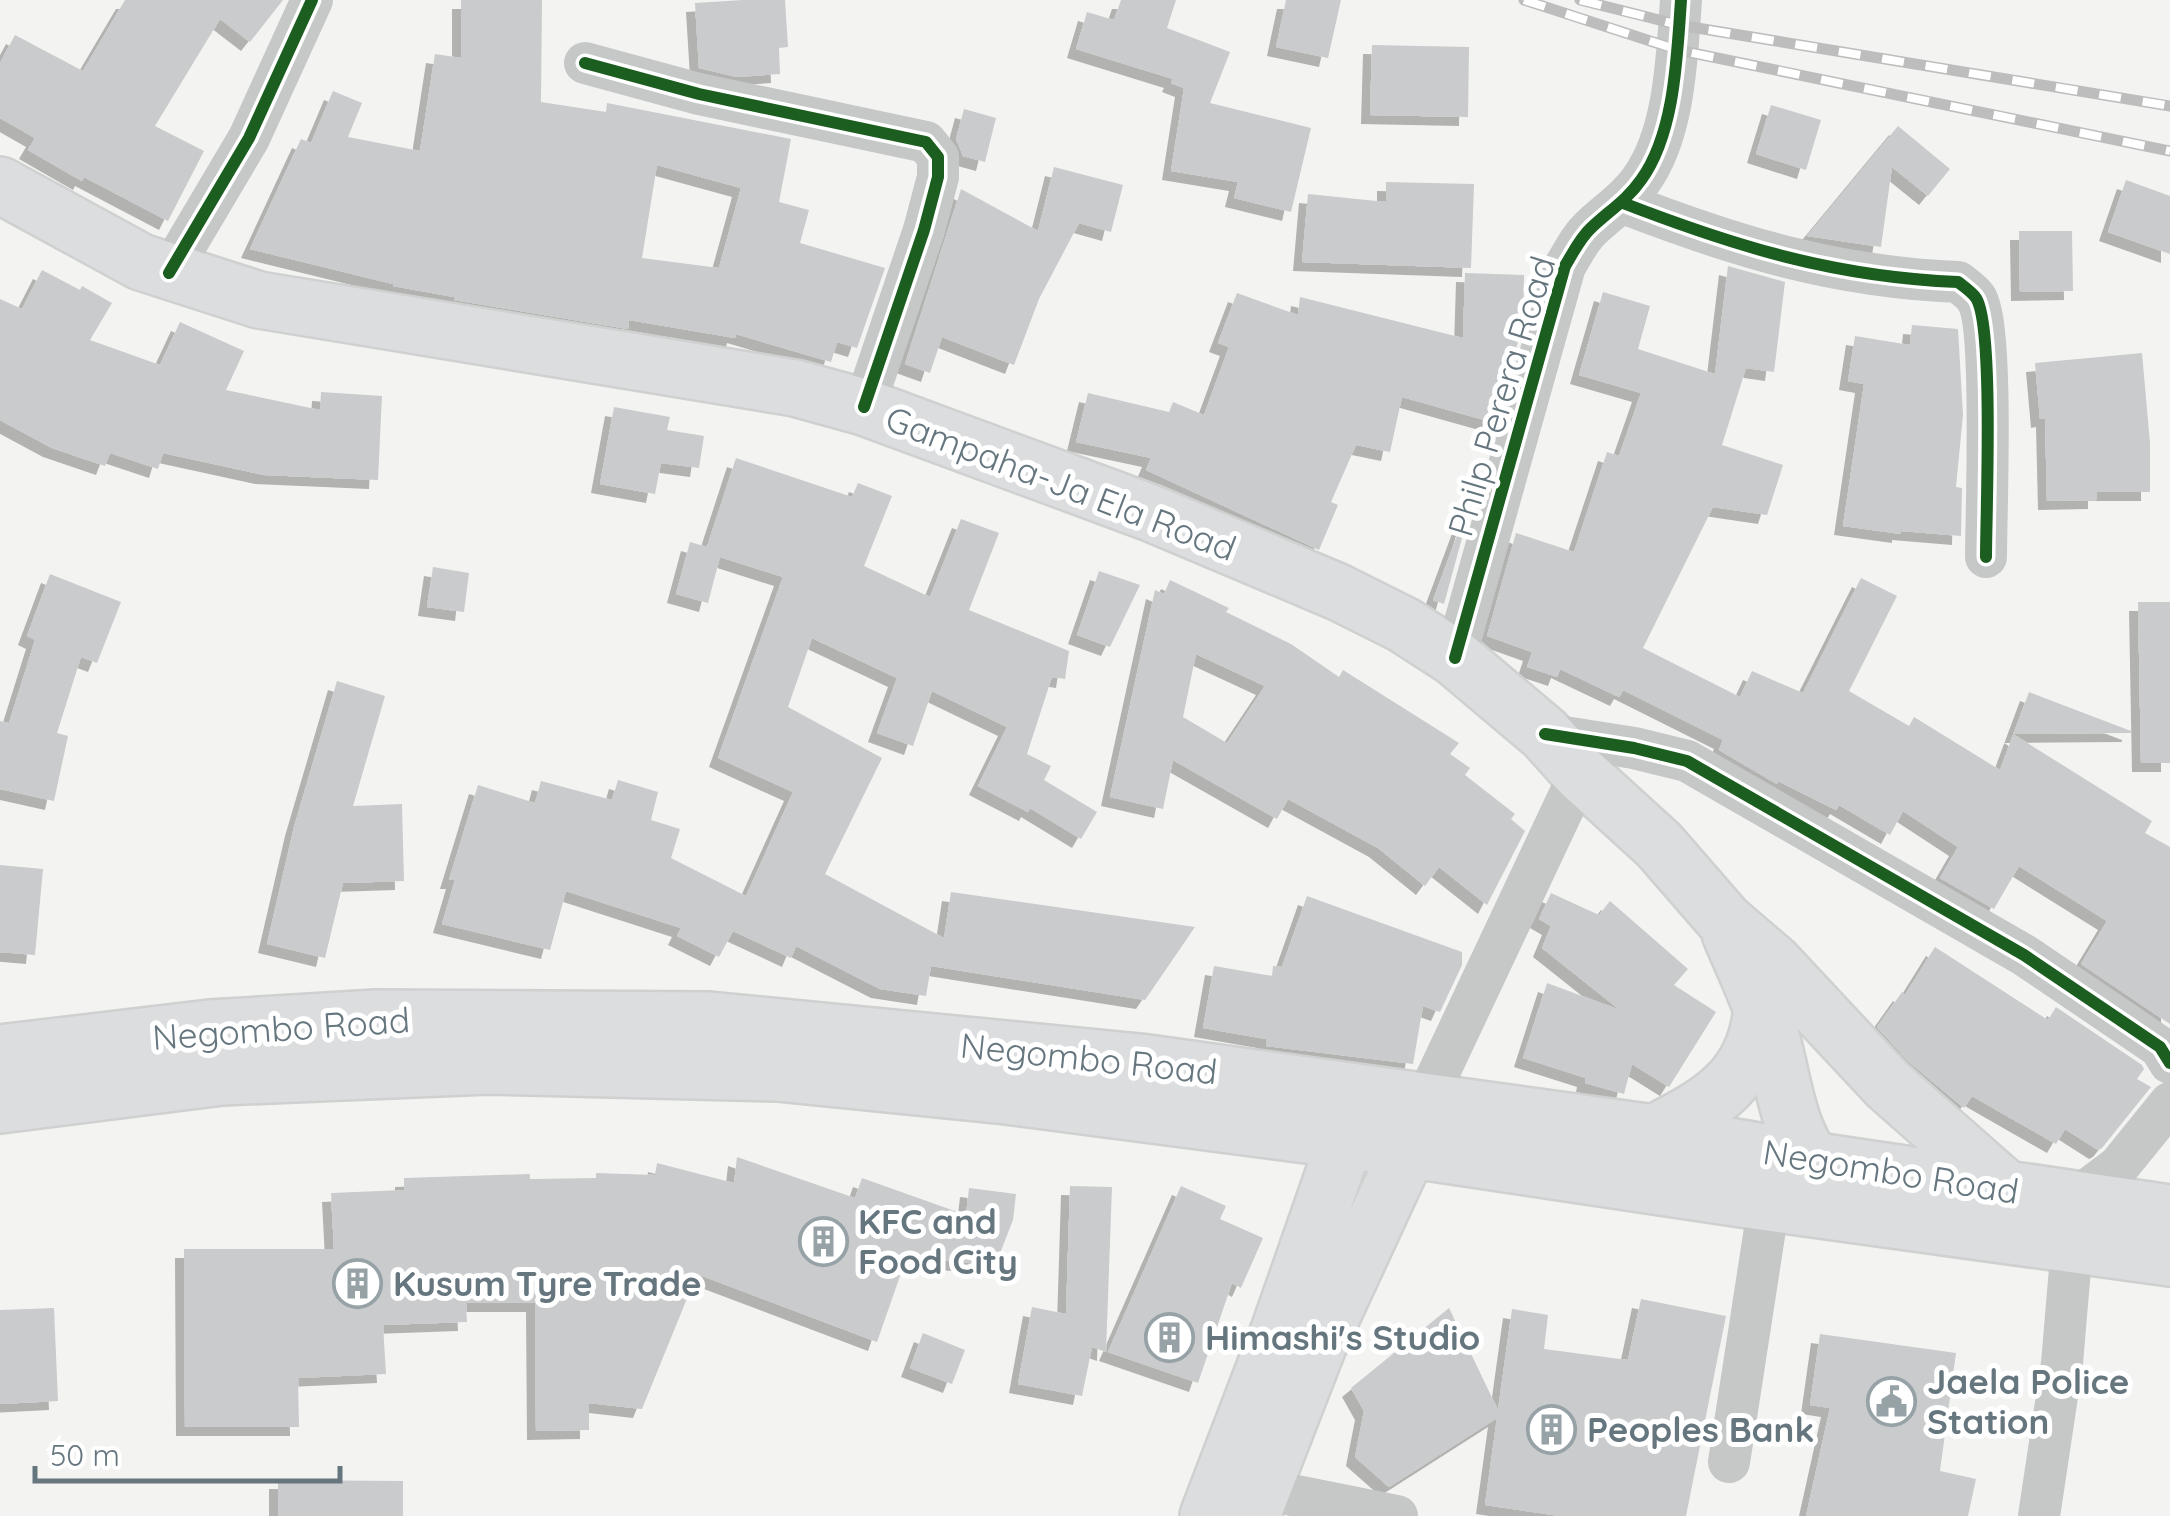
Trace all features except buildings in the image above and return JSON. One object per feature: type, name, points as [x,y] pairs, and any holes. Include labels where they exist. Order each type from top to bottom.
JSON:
[{"type":"main road","name":"Gampaha-Ja Ela Road","points":[[0,185],[140,262],[259,300],[795,388],[864,407],[1151,514],[1338,592],[1404,625],[1455,658],[1659,844],[1726,921],[1774,962],[1888,1085],[2005,1188]]},
{"type":"main road","name":"Gampaha-Ja Ela Road","points":[[1726,921],[1762,1009],[1789,1119],[1810,1160],[1834,1190],[1861,1209],[1883,1218]]},
{"type":"main road","points":[[1654,1133],[1701,1109],[1732,1081],[1752,1051],[1762,1009]]},
{"type":"main road","name":"Negombo Road","points":[[0,1053],[210,1028],[376,1018],[709,1020],[1140,1062],[1354,1116],[1417,1126],[1769,1204],[1883,1218],[2091,1224],[2170,1213]]},
{"type":"main road","name":"Negombo Road","points":[[0,1105],[222,1077],[488,1066],[738,1072],[1006,1096],[1354,1116]]},
{"type":"main road","points":[[1208,1516],[1280,1328],[1354,1116]]},
{"type":"main road","name":"Negombo Road","points":[[1417,1126],[1654,1133],[2005,1188],[2170,1258]]},
{"type":"main road","points":[[1257,1502],[1318,1346],[1417,1126]]},
{"type":"street","points":[[170,273],[250,138],[312,0]]},
{"type":"street","name":"Philp Perera Road","points":[[1455,658],[1565,266],[1588,230],[1623,203],[1660,146],[1678,50],[1681,0]]},
{"type":"street","points":[[586,62],[699,94],[926,142],[938,156],[938,177],[924,230],[864,407]]},
{"type":"street","points":[[1623,203],[1702,233],[1804,264],[1908,280],[1958,282],[1977,299],[1983,326],[1986,391],[1986,556]]},
{"type":"street","points":[[1417,1126],[1562,754],[1634,748],[1687,761],[2024,955],[2160,1047],[2170,1062]]},
{"type":"street","points":[[2039,1516],[2062,1363],[2091,1224],[2119,1166],[2170,1103]]},
{"type":"street","points":[[1730,1462],[1769,1204]]},
{"type":"street","points":[[1257,1502],[1398,1516]]},
{"type":"railway","points":[[1524,0],[1678,50],[2170,151]]},
{"type":"railway","points":[[1580,0],[1679,25],[2170,106]]},
{"type":"cycle path","points":[[169,273],[249,138],[312,0]]},
{"type":"cycle path","points":[[1455,658],[1565,266],[1587,232],[1641,180],[1661,140],[1672,93],[1681,0]]},
{"type":"cycle path","points":[[585,63],[699,94],[926,142],[938,157],[938,177],[864,407]]},
{"type":"cycle path","points":[[1623,203],[1787,257],[1870,274],[1958,282],[1972,294],[1982,315],[1987,380],[1986,557]]},
{"type":"cycle path","points":[[1545,734],[1687,761],[2024,955],[2160,1047],[2170,1063]]},
{"type":"place","name":"KFC and Food City","points":[[823,1241]]},
{"type":"place","name":"Kusum Tyre Trade","points":[[358,1283]]},
{"type":"place","name":"Himashi's Studio","points":[[1170,1337]]},
{"type":"place","name":"Jaela Police Station","points":[[1892,1401]]},
{"type":"place","name":"Peoples Bank","points":[[1552,1429]]}]
